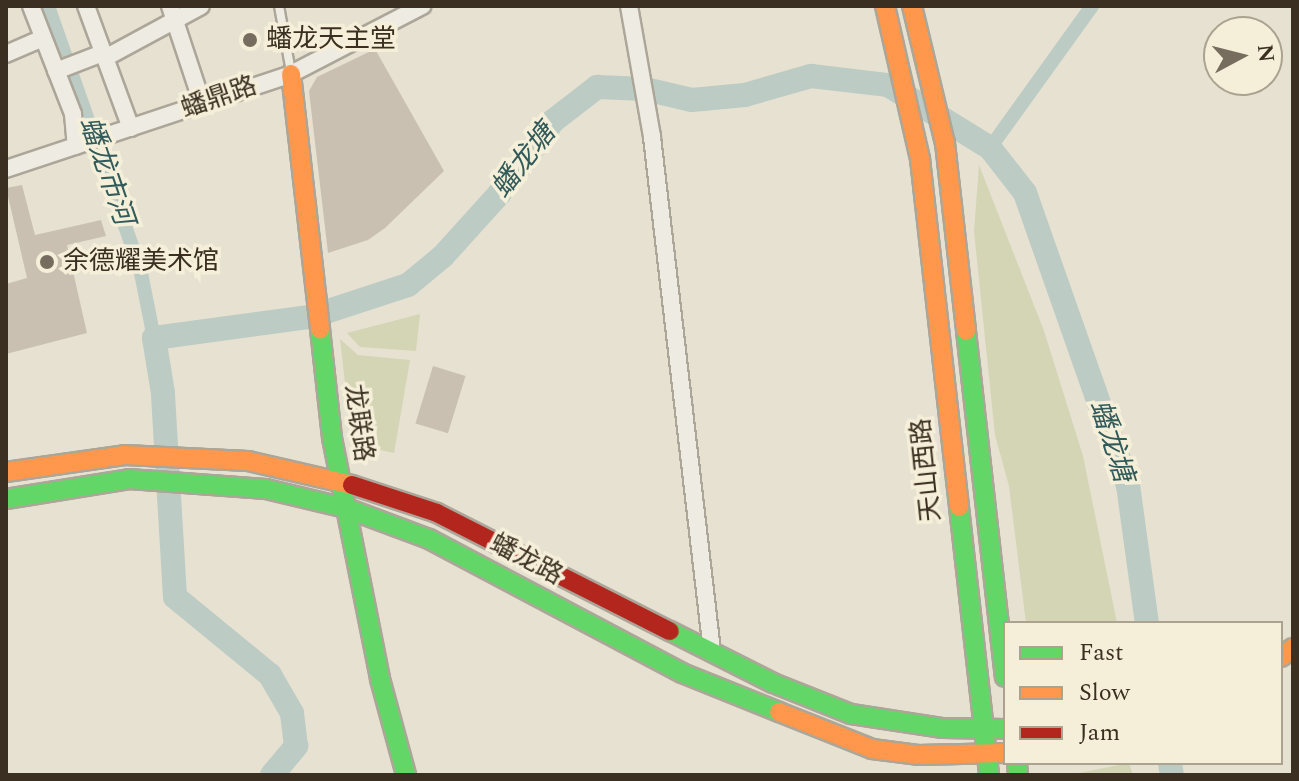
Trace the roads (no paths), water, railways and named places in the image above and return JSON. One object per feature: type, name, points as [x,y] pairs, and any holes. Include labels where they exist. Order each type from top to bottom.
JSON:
[{"type":"main road","name":"天山西路","points":[[885,6],[920,159],[989,775]]},
{"type":"main road","name":"天山西路","points":[[912,6],[932,73],[945,143],[1003,659]]},
{"type":"main road","name":"龙联路","points":[[291,74],[340,481],[380,679],[406,775]]},
{"type":"main road","name":"蟠龙路","points":[[6,472],[125,455],[199,457],[278,465],[340,481],[437,513],[773,683],[851,714],[983,731],[1003,729]]},
{"type":"main road","name":"蟠龙路","points":[[6,499],[129,479],[203,481],[346,508],[429,539],[682,673],[778,714],[872,749],[1003,753]]},
{"type":"street","points":[[31,6],[73,114],[76,146]]},
{"type":"street","points":[[86,6],[131,128]]},
{"type":"street","points":[[57,71],[104,55],[172,12],[201,6]]},
{"type":"street","name":"蟠鼎路","points":[[6,169],[291,74],[422,6]]},
{"type":"street","points":[[629,6],[652,137],[712,651]]},
{"type":"street","points":[[172,12],[202,103]]},
{"type":"street","points":[[6,54],[43,38]]},
{"type":"lane","points":[[279,6],[291,74]]},
{"type":"waterway","name":"蟠龙市河","points":[[48,6],[140,268],[154,338]]},
{"type":"waterway","points":[[990,148],[1092,6]]},
{"type":"waterway","name":"蟠龙塘","points":[[272,775],[296,746],[292,713],[270,675],[175,597],[163,393],[154,338],[310,317],[408,285],[443,256],[499,194],[553,121],[597,87],[645,89],[692,100],[745,95],[811,76],[888,85],[990,148],[1025,193],[1128,485],[1147,621]]},
{"type":"waterway","name":"蟠龙塘","points":[[1170,765],[1172,775]]},
{"type":"place","name":"蟠龙天主堂","points":[[250,40]]},
{"type":"place","name":"余德耀美术馆","points":[[47,262]]}]
